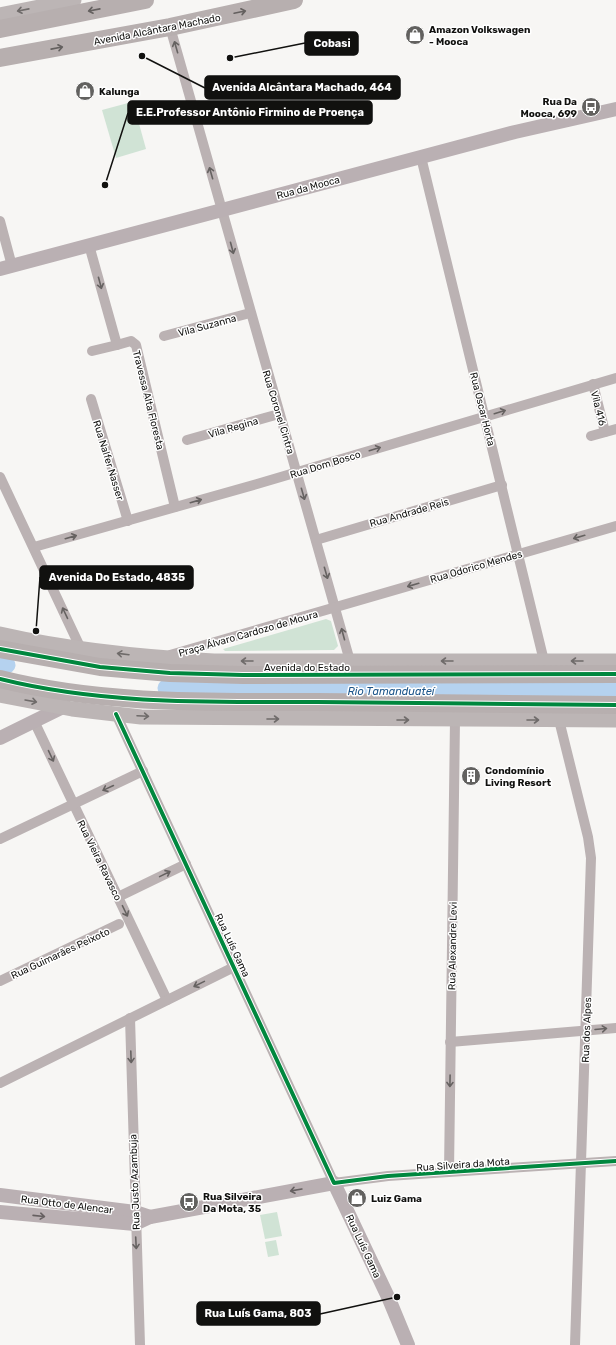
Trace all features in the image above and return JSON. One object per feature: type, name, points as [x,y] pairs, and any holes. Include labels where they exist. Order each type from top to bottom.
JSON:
[{"type":"highway","points":[[0,29],[146,0]]},
{"type":"highway","name":"Avenida Alcântara Machado","points":[[0,60],[170,27],[294,0]]},
{"type":"highway","name":"Avenida do Estado","points":[[0,650],[100,667],[170,673],[243,675],[616,674]]},
{"type":"highway","points":[[0,679],[26,686],[102,697],[190,702],[616,705]]},
{"type":"main road","points":[[0,15],[74,0]]},
{"type":"main road","name":"Rua da Mooca","points":[[6,267],[515,132],[616,109]]},
{"type":"main road","name":"Avenida do Estado","points":[[0,634],[42,644],[81,649],[162,658],[214,661],[616,662]]},
{"type":"main road","points":[[0,695],[62,707],[141,717],[248,719],[616,720]]},
{"type":"main road","points":[[0,738],[62,707]]},
{"type":"main road","name":"Rua Silveira da Mota","points":[[135,1218],[150,1217],[334,1183]]},
{"type":"main road","name":"Rua Luís Gama","points":[[334,1183],[389,1299],[408,1345]]},
{"type":"main road","name":"Rua Otto de Alencar","points":[[0,1195],[135,1218]]},
{"type":"main road","name":"Rua Otto de Alencar","points":[[0,1212],[135,1218]]},
{"type":"street","name":"Rua Coronel Cintra","points":[[170,27],[350,661]]},
{"type":"street","name":"Rua Oscar Horta","points":[[421,157],[544,661]]},
{"type":"street","points":[[0,221],[6,267]]},
{"type":"street","points":[[89,245],[117,345],[92,351]]},
{"type":"street","name":"Vila Suzanna","points":[[164,336],[250,313]]},
{"type":"street","name":"Travessa Alta Floresta","points":[[117,345],[131,341],[136,345],[175,507]]},
{"type":"street","name":"Rua Dom Bosco","points":[[34,547],[297,472],[616,378]]},
{"type":"street","name":"Vila 416","points":[[593,384],[605,432]]},
{"type":"street","name":"Rua Nalfer Nasser","points":[[91,399],[128,521]]},
{"type":"street","name":"Vila Regina","points":[[187,440],[279,414]]},
{"type":"street","name":"Vila 416","points":[[591,436],[616,429]]},
{"type":"street","points":[[0,477],[81,649]]},
{"type":"street","name":"Rua Andrade Reis","points":[[316,540],[502,485]]},
{"type":"street","name":"Rua Odorico Mendes","points":[[335,607],[616,526]]},
{"type":"street","name":"Praça Álvaro Cardozo de Moura","points":[[162,658],[335,607]]},
{"type":"street","name":"Rua Luís Gama","points":[[116,714],[334,1183]]},
{"type":"street","name":"Rua Alexandre Levi","points":[[449,1172],[455,720]]},
{"type":"street","name":"Rua dos Alpes","points":[[559,720],[588,837],[591,858],[575,1345]]},
{"type":"street","name":"Rua Vieira Ravasco","points":[[34,721],[167,1000]]},
{"type":"street","points":[[0,839],[143,771]]},
{"type":"street","points":[[118,897],[186,864]]},
{"type":"street","name":"Rua Guimarães Peixoto","points":[[0,981],[119,924]]},
{"type":"street","points":[[0,1083],[234,966]]},
{"type":"street","name":"Rua Justo Azambuja","points":[[130,1018],[140,1345]]},
{"type":"street","points":[[450,1042],[616,1028]]},
{"type":"street","name":"Rua Silveira da Mota","points":[[334,1183],[388,1176],[616,1161]]},
{"type":"green space","points":[[128,103],[138,120],[146,149],[116,158],[102,110]]},
{"type":"green space","points":[[326,619],[331,621],[338,646],[334,650],[225,651],[223,649]]},
{"type":"green space","points":[[277,1212],[282,1236],[265,1239],[260,1215]]},
{"type":"green space","points":[[276,1240],[279,1255],[268,1257],[265,1242]]},
{"type":"waterway","name":"Rio Tamanduateí","points":[[0,664],[7,665]]},
{"type":"waterway","name":"Rio Tamanduateí","points":[[166,688],[224,690],[616,691]]},
{"type":"cycle path","points":[[0,649],[100,667],[170,673],[243,675],[616,674]]},
{"type":"cycle path","points":[[0,679],[79,694],[118,698],[198,702],[616,705]]},
{"type":"cycle path","points":[[116,714],[334,1183],[388,1176],[616,1161]]},
{"type":"place","name":"Amazon Volkswagen - Mooca","points":[[415,35]]},
{"type":"place","name":"Avenida Alcântara Machado, 464","points":[[142,56]]},
{"type":"place","name":"Cobasi","points":[[230,58]]},
{"type":"place","name":"Kalunga","points":[[85,91]]},
{"type":"place","name":"Rua Da Mooca, 699","points":[[591,107]]},
{"type":"place","name":"E.E.Professor Antônio Firmino de Proença","points":[[105,185]]},
{"type":"place","name":"Avenida Do Estado, 4835","points":[[36,631]]},
{"type":"place","name":"Condomínio Living Resort","points":[[471,776]]},
{"type":"place","name":"Luiz Gama","points":[[357,1198]]},
{"type":"place","name":"Rua Silveira Da Mota, 35","points":[[189,1202]]},
{"type":"place","name":"Rua Luís Gama, 803","points":[[397,1297]]}]
